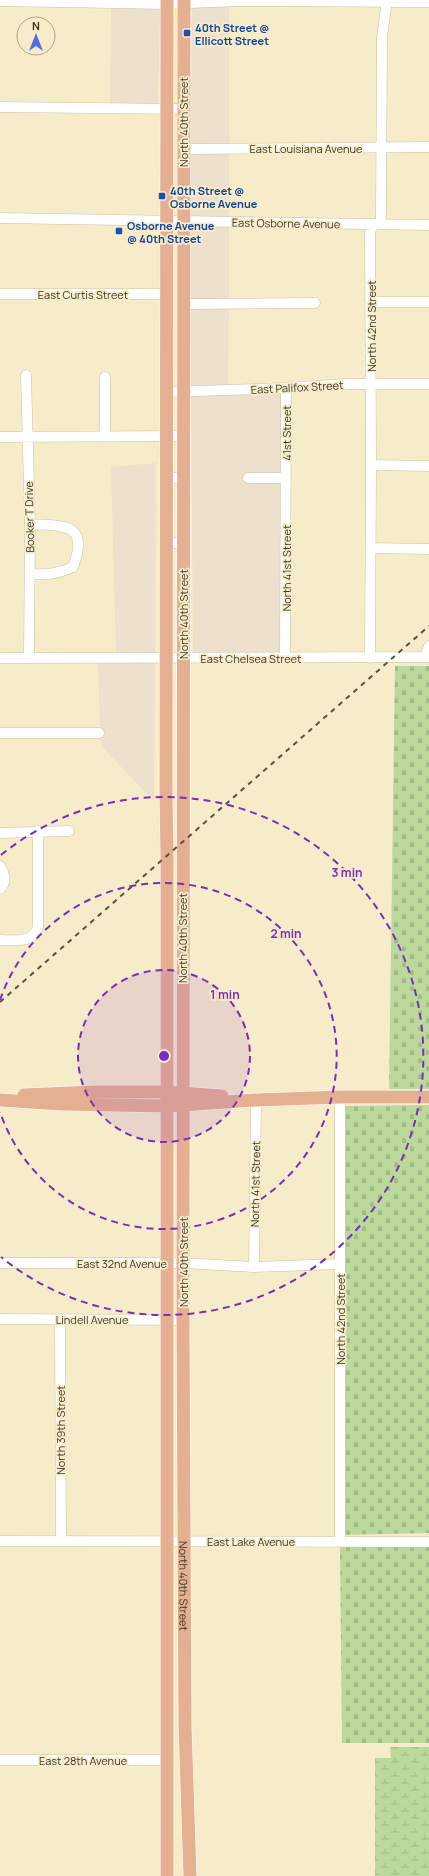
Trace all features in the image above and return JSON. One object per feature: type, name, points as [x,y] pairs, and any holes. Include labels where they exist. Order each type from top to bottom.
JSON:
[{"type":"main road","name":"North 40th Street","points":[[167,2],[167,1876]]},
{"type":"main road","name":"North 40th Street","points":[[184,2],[182,951],[183,1320],[185,1680],[190,1876]]},
{"type":"main road","points":[[0,1098],[94,1092],[166,1092],[183,1099],[256,1100],[340,1097],[429,1097]]},
{"type":"main road","points":[[0,1098],[61,1104],[166,1106],[183,1099]]},
{"type":"main road","points":[[190,1846],[198,1876]]},
{"type":"street","points":[[0,1],[429,2]]},
{"type":"street","name":"North 42nd Street","points":[[370,658],[370,234],[371,228],[380,222],[381,218],[382,38],[387,1]]},
{"type":"street","points":[[0,107],[183,109]]},
{"type":"street","name":"East Louisiana Avenue","points":[[183,149],[429,147]]},
{"type":"street","name":"East Osborne Avenue","points":[[0,218],[429,225]]},
{"type":"street","name":"East Curtis Street","points":[[0,294],[166,294]]},
{"type":"street","points":[[371,302],[429,302]]},
{"type":"street","points":[[183,304],[315,304]]},
{"type":"street","name":"Booker T Drive","points":[[26,375],[30,524],[29,658]]},
{"type":"street","points":[[105,377],[105,436]]},
{"type":"street","name":"East Palifox Street","points":[[166,392],[371,384],[429,384]]},
{"type":"street","name":"41st Street","points":[[286,388],[286,478]]},
{"type":"street","points":[[0,437],[183,436]]},
{"type":"street","points":[[371,465],[429,466]]},
{"type":"street","points":[[166,478],[183,478]]},
{"type":"street","points":[[248,478],[286,478]]},
{"type":"street","name":"North 41st Street","points":[[285,658],[286,478]]},
{"type":"street","points":[[30,524],[66,526],[74,532],[79,542],[78,554],[73,567],[61,573],[49,575],[30,574]]},
{"type":"street","points":[[166,543],[183,543]]},
{"type":"street","points":[[371,548],[429,548]]},
{"type":"street","points":[[427,657],[429,646]]},
{"type":"street","name":"East Chelsea Street","points":[[0,658],[166,659],[427,657]]},
{"type":"street","points":[[0,733],[98,733]]},
{"type":"street","points":[[166,796],[183,796]]},
{"type":"street","points":[[0,940],[28,940],[33,937],[38,926],[38,831]]},
{"type":"street","points":[[0,833],[70,831]]},
{"type":"street","points":[[0,866],[5,875],[5,880],[0,889]]},
{"type":"street","points":[[166,951],[182,951]]},
{"type":"street","name":"North 42nd Street","points":[[340,1097],[340,1541]]},
{"type":"street","name":"North 41st Street","points":[[254,1267],[256,1100]]},
{"type":"street","name":"East 32nd Avenue","points":[[0,1263],[166,1262],[254,1267],[340,1264]]},
{"type":"street","name":"Lindell Avenue","points":[[0,1319],[183,1320]]},
{"type":"street","name":"North 39th Street","points":[[60,1319],[61,1541]]},
{"type":"street","points":[[167,1429],[184,1429]]},
{"type":"street","name":"East Lake Avenue","points":[[0,1541],[429,1542]]},
{"type":"street","points":[[167,1680],[185,1680]]},
{"type":"street","name":"East 28th Avenue","points":[[0,1760],[167,1760]]},
{"type":"shaded area","points":[[229,6],[229,144],[191,144],[192,7]]},
{"type":"shaded area","points":[[111,7],[160,8],[158,104],[110,104]]},
{"type":"shaded area","points":[[191,153],[229,153],[229,218],[191,217]]},
{"type":"shaded area","points":[[191,225],[229,226],[229,300],[191,300]]},
{"type":"shaded area","points":[[190,308],[229,308],[228,386],[191,387]]},
{"type":"shaded area","points":[[283,393],[283,474],[244,474],[244,482],[283,482],[282,654],[193,654],[191,396]]},
{"type":"shaded area","points":[[156,463],[155,655],[116,654],[111,467]]},
{"type":"shaded area","points":[[98,663],[155,663],[154,801],[101,746],[102,729],[100,729]]},
{"type":"green space","points":[[395,666],[429,666],[429,1089],[389,1089]]},
{"type":"green space","points":[[429,1105],[429,1533],[340,1535],[340,1106]]},
{"type":"green space","points":[[340,1546],[429,1547],[429,1743],[342,1743]]},
{"type":"green space","points":[[390,1747],[429,1747],[429,1876],[375,1876],[375,1758],[391,1758]]},
{"type":"railway","points":[[0,1002],[429,626]]},
{"type":"place","name":"40th Street @ Ellicott Street","points":[[187,33]]},
{"type":"place","name":"40th Street @ Osborne Avenue","points":[[162,196]]},
{"type":"place","name":"Osborne Avenue @ 40th Street","points":[[119,231]]}]
